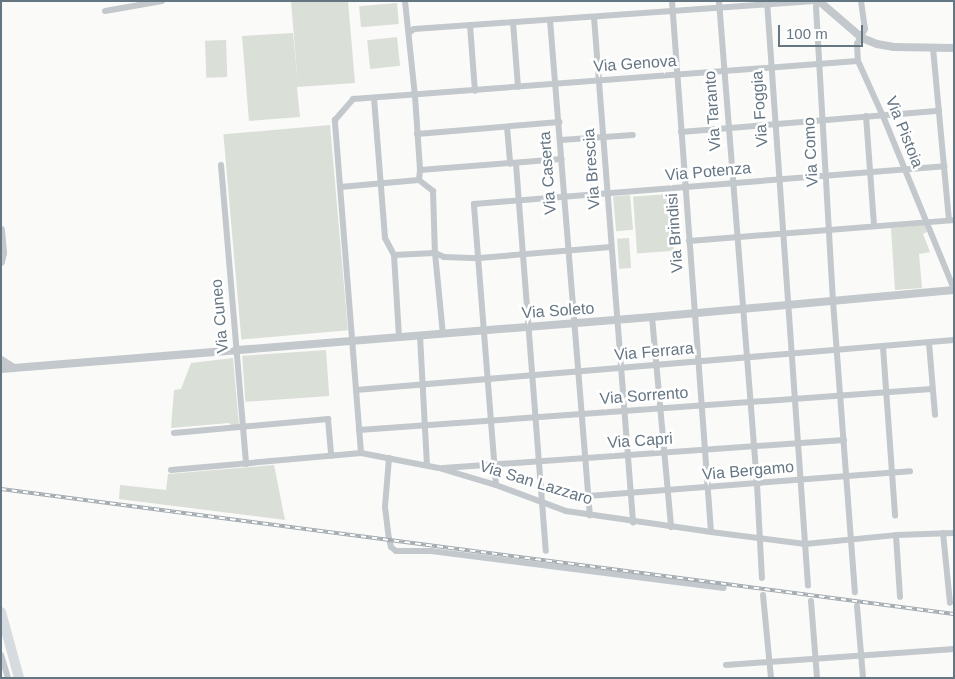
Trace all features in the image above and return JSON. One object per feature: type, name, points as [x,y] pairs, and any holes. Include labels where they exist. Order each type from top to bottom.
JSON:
[{"type":"main road","points":[[1,612],[19,678]]},
{"type":"street","points":[[105,11],[162,1]]},
{"type":"street","points":[[405,1],[415,96],[420,170],[418,180]]},
{"type":"street","name":"Via Brindisi","points":[[672,1],[711,532]]},
{"type":"street","points":[[409,33],[414,29],[673,12],[719,5],[817,1],[862,38],[877,44],[894,47],[954,48]]},
{"type":"street","name":"Via Como","points":[[817,1],[833,301],[855,592]]},
{"type":"street","points":[[858,61],[857,44],[862,38],[865,20],[860,1]]},
{"type":"street","name":"Via Foggia","points":[[767,3],[808,586]]},
{"type":"street","name":"Via Taranto","points":[[719,5],[757,484],[762,578]]},
{"type":"street","name":"Via Brescia","points":[[594,17],[634,522]]},
{"type":"street","name":"Via Caserta","points":[[550,20],[590,516]]},
{"type":"street","points":[[513,22],[518,87]]},
{"type":"street","points":[[470,25],[475,91]]},
{"type":"street","points":[[689,241],[951,220],[933,48]]},
{"type":"street","name":"Via Genova","points":[[340,187],[335,120],[352,99],[415,96],[858,61]]},
{"type":"street","name":"Via Pistoia","points":[[858,61],[883,116],[954,290]]},
{"type":"street","points":[[374,98],[385,238],[394,255],[399,337]]},
{"type":"street","points":[[682,132],[939,110]]},
{"type":"street","points":[[866,116],[874,226]]},
{"type":"street","points":[[417,134],[559,122]]},
{"type":"street","points":[[506,127],[519,200],[532,376],[544,503],[546,551]]},
{"type":"street","points":[[561,140],[633,135]]},
{"type":"street","points":[[420,170],[562,159]]},
{"type":"street","name":"Via Cuneo","points":[[221,165],[246,464]]},
{"type":"street","name":"Via Potenza","points":[[480,258],[474,204],[944,166]]},
{"type":"street","points":[[361,453],[340,187],[418,180],[433,191],[435,253],[443,334]]},
{"type":"street","points":[[1,230],[1,262]]},
{"type":"street","points":[[394,255],[435,253],[444,257],[480,258],[611,247]]},
{"type":"street","points":[[480,258],[496,485]]},
{"type":"street","name":"Via Soleto","points":[[1,369],[617,320],[954,290]]},
{"type":"street","points":[[652,317],[671,527]]},
{"type":"street","points":[[420,336],[427,465]]},
{"type":"street","name":"Via Ferrara","points":[[356,390],[578,373],[954,340]]},
{"type":"street","points":[[929,342],[935,415]]},
{"type":"street","points":[[883,346],[895,516]]},
{"type":"street","points":[[1,360],[14,368]]},
{"type":"street","name":"Via Sorrento","points":[[359,430],[932,389]]},
{"type":"street","points":[[174,433],[328,419],[331,456]]},
{"type":"street","name":"Via Capri","points":[[439,468],[844,440]]},
{"type":"street","name":"Via San Lazzaro","points":[[171,470],[361,453],[439,468],[496,485],[544,503],[590,516],[671,527],[805,544],[896,535],[954,533]]},
{"type":"street","points":[[389,458],[385,507],[389,538],[392,547],[396,551],[432,551],[724,588]]},
{"type":"street","name":"Via Bergamo","points":[[588,496],[910,471]]},
{"type":"street","points":[[943,533],[950,603]]},
{"type":"street","points":[[896,535],[900,597]]},
{"type":"street","points":[[763,595],[771,678]]},
{"type":"street","points":[[811,601],[817,678]]},
{"type":"street","points":[[857,606],[863,678]]},
{"type":"street","points":[[726,665],[954,649]]},
{"type":"street","points":[[1,655],[8,678]]},
{"type":"shaded area","points":[[291,1],[348,1],[355,83],[297,87],[300,117],[249,121],[242,36],[293,33],[298,85]]},
{"type":"shaded area","points":[[397,3],[399,24],[361,27],[359,6]]},
{"type":"shaded area","points":[[397,37],[400,66],[370,69],[367,40]]},
{"type":"shaded area","points":[[226,40],[227,77],[206,78],[205,41]]},
{"type":"shaded area","points":[[330,125],[348,330],[241,340],[223,134]]},
{"type":"shaded area","points":[[670,194],[674,251],[637,253],[633,197]]},
{"type":"shaded area","points":[[630,195],[633,230],[616,231],[613,196]]},
{"type":"shaded area","points":[[925,225],[927,232],[923,234],[930,252],[919,254],[922,288],[895,290],[891,228]]},
{"type":"shaded area","points":[[629,238],[631,268],[619,269],[617,239]]},
{"type":"shaded area","points":[[326,350],[329,396],[245,402],[242,356]]},
{"type":"shaded area","points":[[233,358],[239,425],[232,426],[229,423],[171,428],[174,390],[181,389],[191,363]]},
{"type":"shaded area","points":[[274,465],[285,520],[119,499],[120,485],[166,490],[168,474]]},
{"type":"railway","points":[[1,489],[954,614]]}]
